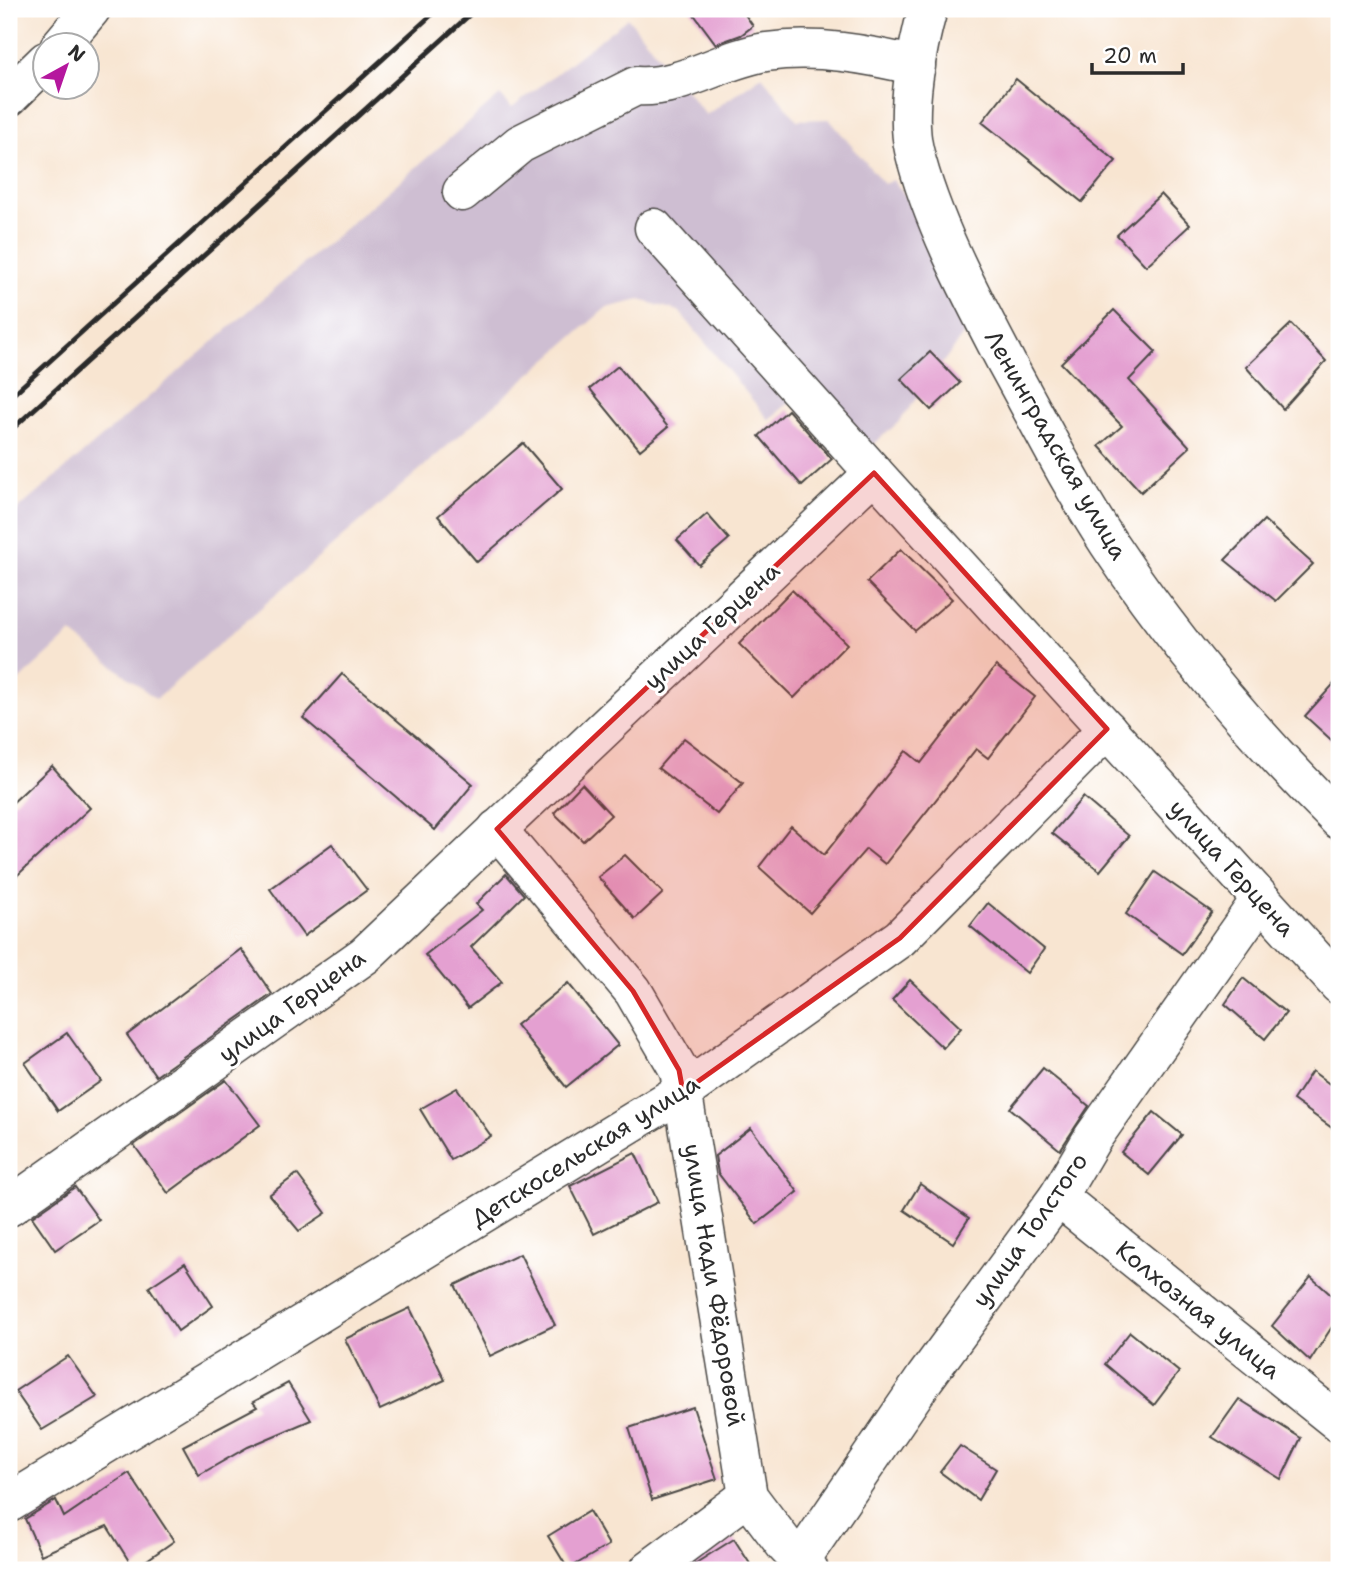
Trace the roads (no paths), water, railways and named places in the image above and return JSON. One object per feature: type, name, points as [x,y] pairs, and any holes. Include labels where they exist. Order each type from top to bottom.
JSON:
[{"type":"street","points":[[72,32],[91,9]]},
{"type":"street","name":"Ленинградская улица","points":[[928,9],[912,89],[914,149],[934,207],[968,289],[1057,456],[1109,543],[1186,650],[1288,769],[1339,820]]},
{"type":"street","points":[[462,192],[520,144],[636,86],[657,87],[765,52],[865,53],[916,66]]},
{"type":"street","points":[[9,97],[32,75]]},
{"type":"street","points":[[654,228],[874,473]]},
{"type":"street","name":"улица Герцена","points":[[9,1207],[365,955],[874,473],[1339,985]]},
{"type":"street","name":"Детскосельская улица","points":[[9,1503],[683,1092],[901,938],[1107,729]]},
{"type":"street","name":"улица Нади Фёдоровой","points":[[497,829],[633,991],[679,1070],[748,1496],[805,1565]]},
{"type":"street","name":"улица Толстого","points":[[805,1565],[925,1378],[1058,1197],[1092,1139],[1260,900]]},
{"type":"street","name":"Колхозная улица","points":[[1058,1197],[1339,1423]]},
{"type":"street","points":[[649,1570],[748,1496]]},
{"type":"railway","points":[[9,398],[438,9]]},
{"type":"railway","points":[[9,432],[476,9]]}]
